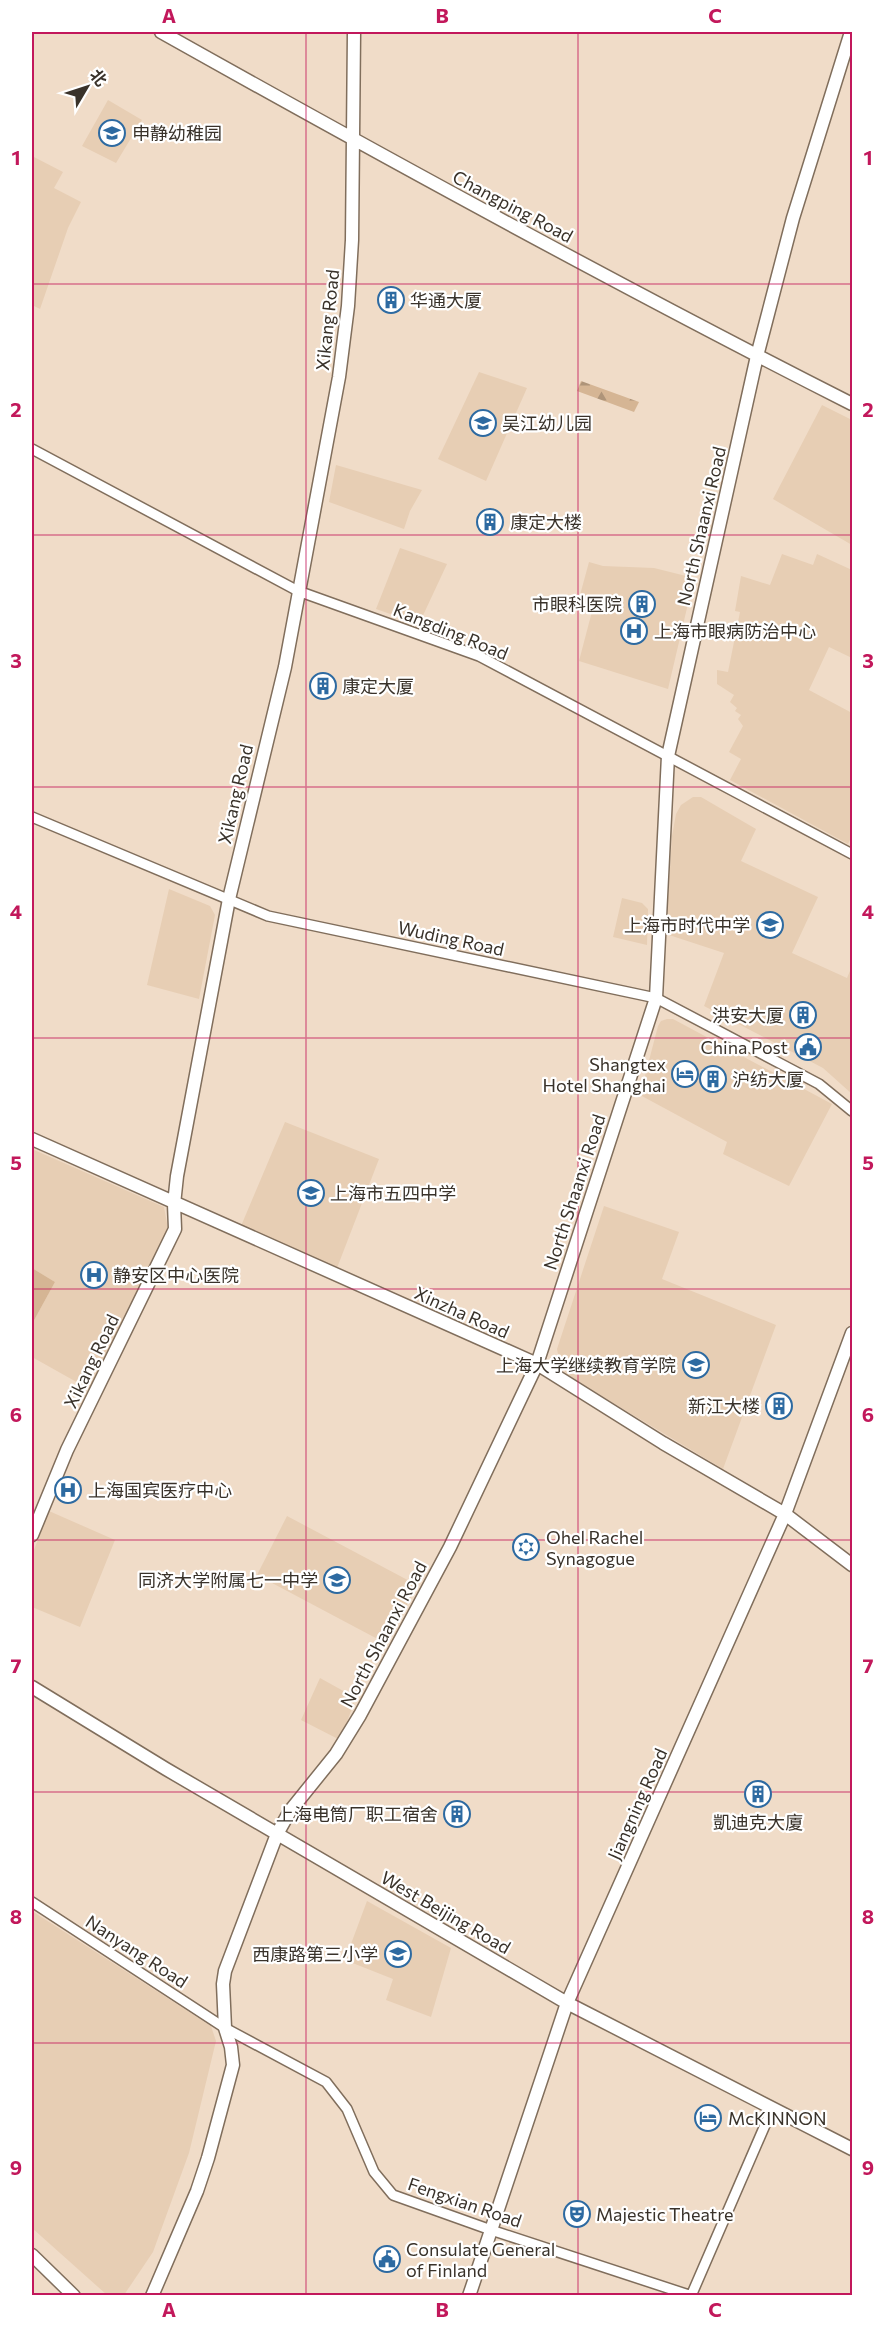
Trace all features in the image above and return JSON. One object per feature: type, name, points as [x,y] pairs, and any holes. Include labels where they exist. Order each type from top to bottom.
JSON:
[{"type":"main road","name":"Changping Road","points":[[161,32],[352,140],[852,404]]},
{"type":"main road","name":"Xikang Road","points":[[32,1535],[67,1450],[175,1229],[174,1204],[177,1176],[229,899],[285,667],[339,377],[348,306],[352,240],[354,32]]},
{"type":"main road","name":"North Shaanxi Road","points":[[152,2295],[197,2191],[211,2148],[233,2065],[231,2047],[225,2028],[225,1971],[277,1834],[290,1811],[336,1754],[360,1715],[450,1547],[537,1364],[656,998],[668,756],[758,356],[793,218],[851,32]]},
{"type":"main road","name":"Xinzha Road","points":[[32,1139],[537,1364],[663,1443],[785,1514],[852,1565]]},
{"type":"main road","name":"Jiangning Road","points":[[469,2295],[567,2003],[785,1514],[852,1334]]},
{"type":"main road","name":"West Beijing Road","points":[[32,1687],[277,1834],[567,2003],[852,2149]]},
{"type":"main road","points":[[32,2255],[74,2295]]},
{"type":"street","name":"Kangding Road","points":[[32,449],[298,591],[479,656],[852,854]]},
{"type":"street","name":"Wuding Road","points":[[32,817],[268,916],[656,998],[819,1084],[852,1111]]},
{"type":"street","name":"Nanyang Road","points":[[32,1902],[225,2028]]},
{"type":"street","name":"Fengxian Road","points":[[225,2028],[326,2082],[347,2109],[374,2172],[393,2195],[491,2230],[691,2295]]},
{"type":"street","points":[[691,2295],[772,2109]]},
{"type":"shaded area","name":"申静幼稚园","points":[[108,100],[142,120],[116,163],[82,146]]},
{"type":"shaded area","points":[[32,156],[63,172],[54,188],[81,202],[68,228],[40,309],[32,305]]},
{"type":"shaded area","name":"吴江幼儿园","points":[[479,372],[527,388],[486,481],[438,459]]},
{"type":"shaded area","points":[[822,405],[852,420],[852,545],[773,499]]},
{"type":"shaded area","points":[[336,465],[422,490],[410,511],[404,529],[329,502]]},
{"type":"shaded area","points":[[400,548],[447,564],[419,624],[376,609]]},
{"type":"shaded area","points":[[782,554],[813,565],[817,554],[852,570],[852,658],[829,647],[809,690],[852,713],[852,836],[848,844],[730,780],[741,759],[729,752],[743,726],[738,719],[741,715],[735,711],[737,708],[730,702],[734,695],[717,684],[717,670],[728,672],[740,612],[735,611],[741,576],[770,585]]},
{"type":"shaded area","name":"上海市眼病防治中心","points":[[589,562],[603,566],[654,568],[694,578],[668,689],[579,661],[595,600],[580,595]]},
{"type":"shaded area","points":[[693,797],[701,797],[756,829],[741,861],[818,897],[792,953],[847,978],[852,966],[852,1094],[823,1068],[704,1006],[724,953],[666,934],[672,836],[676,814],[681,805]]},
{"type":"shaded area","points":[[169,889],[210,906],[215,915],[199,999],[147,985]]},
{"type":"shaded area","points":[[622,898],[642,903],[648,909],[647,945],[613,937]]},
{"type":"shaded area","points":[[673,1019],[832,1104],[789,1186],[723,1154],[727,1142],[640,1095],[658,1026],[661,1021]]},
{"type":"shaded area","name":"上海市五四中学","points":[[285,1122],[379,1159],[337,1268],[241,1226]]},
{"type":"shaded area","name":"静安区中心医院","points":[[32,1149],[164,1207],[168,1229],[89,1389],[32,1357],[32,1324],[55,1282],[32,1268]]},
{"type":"shaded area","points":[[604,1206],[679,1232],[662,1279],[776,1325],[723,1469],[568,1376],[560,1364],[557,1349]]},
{"type":"shaded area","points":[[49,1511],[115,1540],[80,1627],[32,1607],[32,1555]]},
{"type":"shaded area","name":"同济大学附属七一中学","points":[[287,1516],[417,1585],[387,1644],[257,1575]]},
{"type":"shaded area","points":[[320,1678],[356,1698],[340,1740],[301,1720]]},
{"type":"shaded area","name":"西康路第三小学","points":[[367,1901],[451,1948],[431,2017],[386,2000],[393,1979],[345,1960]]},
{"type":"shaded area","points":[[32,1911],[211,2026],[216,2041],[189,2153],[153,2252],[124,2295],[107,2295],[32,2228]]},
{"type":"green space","points":[[581,381],[639,402],[634,412],[577,391]]},
{"type":"green space","points":[[32,1268],[55,1282],[32,1324]]},
{"type":"place","name":"申静幼稚园","points":[[112,133]]},
{"type":"place","name":"华通大厦","points":[[391,300]]},
{"type":"place","name":"吴江幼儿园","points":[[483,423]]},
{"type":"place","name":"康定大楼","points":[[490,522]]},
{"type":"place","name":"市眼科医院","points":[[642,604]]},
{"type":"place","name":"上海市眼病防治中心","points":[[634,631]]},
{"type":"place","name":"康定大厦","points":[[323,686]]},
{"type":"place","name":"上海市时代中学","points":[[770,925]]},
{"type":"place","name":"洪安大厦","points":[[803,1015]]},
{"type":"place","name":"China Post","points":[[808,1047]]},
{"type":"place","name":"Shangtex Hotel Shanghai","points":[[685,1074]]},
{"type":"place","name":"沪纺大厦","points":[[713,1079]]},
{"type":"place","name":"上海市五四中学","points":[[311,1193]]},
{"type":"place","name":"静安区中心医院","points":[[94,1275]]},
{"type":"place","name":"上海大学继续教育学院","points":[[696,1365]]},
{"type":"place","name":"新江大楼","points":[[779,1406]]},
{"type":"place","name":"上海国宾医疗中心","points":[[68,1490]]},
{"type":"place","name":"Ohel Rachel Synagogue","points":[[526,1547]]},
{"type":"place","name":"同济大学附属七一中学","points":[[337,1580]]},
{"type":"place","name":"凱迪克大廈","points":[[758,1794]]},
{"type":"place","name":"上海电筒厂职工宿舍","points":[[457,1814]]},
{"type":"place","name":"西康路第三小学","points":[[398,1954]]},
{"type":"place","name":"McKINNON","points":[[708,2118]]},
{"type":"place","name":"Majestic Theatre","points":[[577,2214]]},
{"type":"place","name":"Consulate General of Finland","points":[[387,2259]]}]
